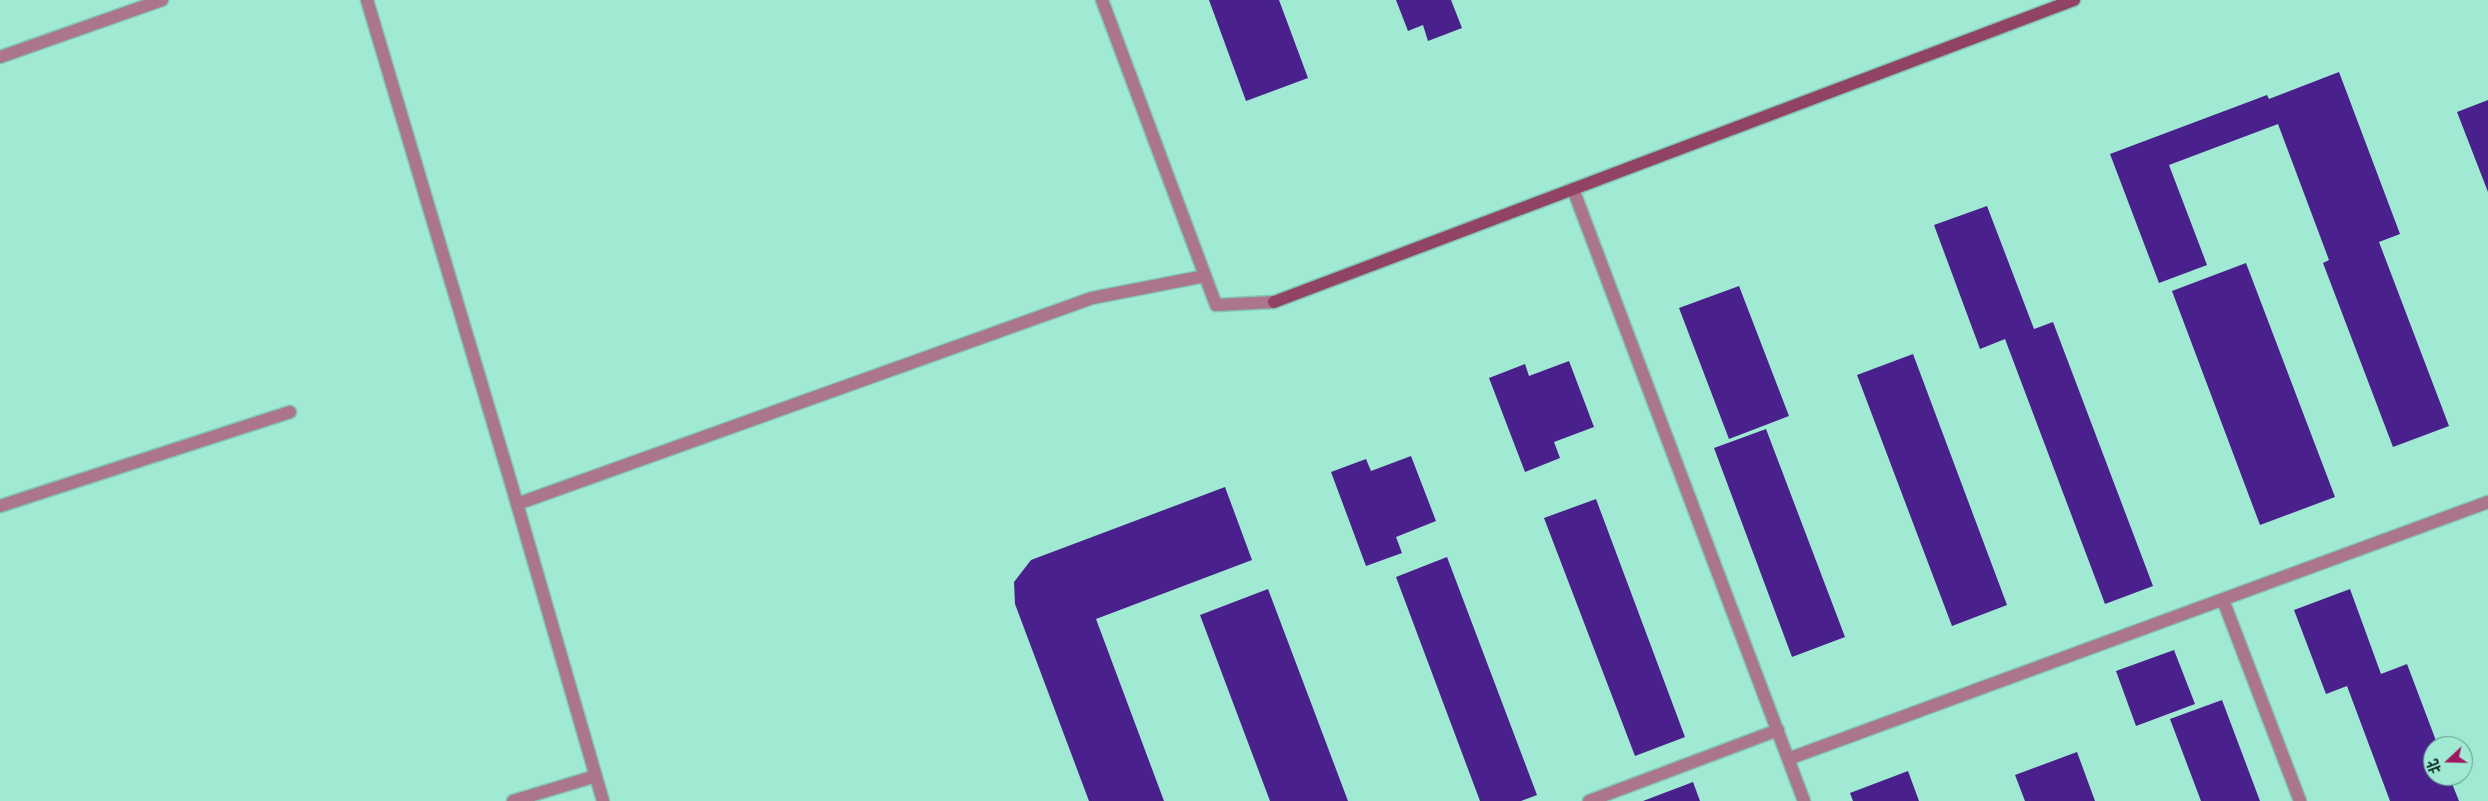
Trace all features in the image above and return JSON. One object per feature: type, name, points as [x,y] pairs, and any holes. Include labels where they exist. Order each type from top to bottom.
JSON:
[{"type":"street","points":[[0,57],[162,0]]},
{"type":"street","points":[[367,0],[603,801]]},
{"type":"street","points":[[1102,0],[1216,305],[1274,302],[2074,0]]},
{"type":"street","points":[[1573,189],[1804,801]]},
{"type":"street","points":[[517,504],[1092,298],[1205,276]]},
{"type":"street","points":[[0,506],[290,412]]},
{"type":"street","points":[[1788,759],[2488,502]]},
{"type":"street","points":[[2223,600],[2300,801]]},
{"type":"street","points":[[1589,801],[1778,730]]},
{"type":"street","points":[[513,801],[596,776]]},
{"type":"building","points":[[1209,0],[1279,0],[1308,78],[1246,101]]},
{"type":"building","points":[[1396,0],[1451,0],[1462,28],[1428,41],[1423,25],[1408,31]]},
{"type":"building","points":[[2339,72],[2400,234],[2379,242],[2449,426],[2393,447],[2323,263],[2329,260],[2278,124],[2169,165],[2207,265],[2159,283],[2110,154],[2267,95],[2269,99]]},
{"type":"building","points":[[2488,100],[2488,192],[2457,112]]},
{"type":"building","points":[[1987,206],[2034,329],[2053,322],[2153,586],[2105,604],[2005,339],[1980,349],[1934,225]]},
{"type":"building","points":[[2246,263],[2335,497],[2260,525],[2172,291]]},
{"type":"building","points":[[1739,286],[1789,416],[1729,439],[1679,308]]},
{"type":"building","points":[[1913,354],[2007,605],[1952,626],[1857,375]]},
{"type":"building","points":[[1569,361],[1594,427],[1554,442],[1560,458],[1525,472],[1489,378],[1525,364],[1529,376]]},
{"type":"building","points":[[1766,429],[1845,637],[1792,657],[1714,448]]},
{"type":"building","points":[[1411,456],[1436,521],[1396,537],[1402,553],[1366,566],[1331,472],[1366,459],[1371,471]]},
{"type":"building","points":[[1225,487],[1252,560],[1096,619],[1164,801],[1089,801],[1015,604],[1014,582],[1031,560]]},
{"type":"building","points":[[1596,499],[1685,737],[1635,756],[1544,518]]},
{"type":"building","points":[[1447,557],[1537,795],[1521,801],[1480,801],[1396,577]]},
{"type":"building","points":[[1268,589],[1348,801],[1270,801],[1200,615]]},
{"type":"building","points":[[2350,589],[2381,674],[2407,664],[2434,736],[2423,736],[2423,786],[2453,786],[2459,801],[2390,801],[2347,686],[2326,694],[2294,610]]},
{"type":"building","points":[[2174,650],[2195,704],[2136,726],[2116,671]]},
{"type":"building","points":[[2222,700],[2260,801],[2201,801],[2170,719]]},
{"type":"building","points":[[2077,752],[2095,801],[2025,801],[2015,775]]},
{"type":"building","points":[[1908,771],[1919,801],[1853,801],[1850,793]]},
{"type":"building","points":[[1693,782],[1700,801],[1643,801]]}]
